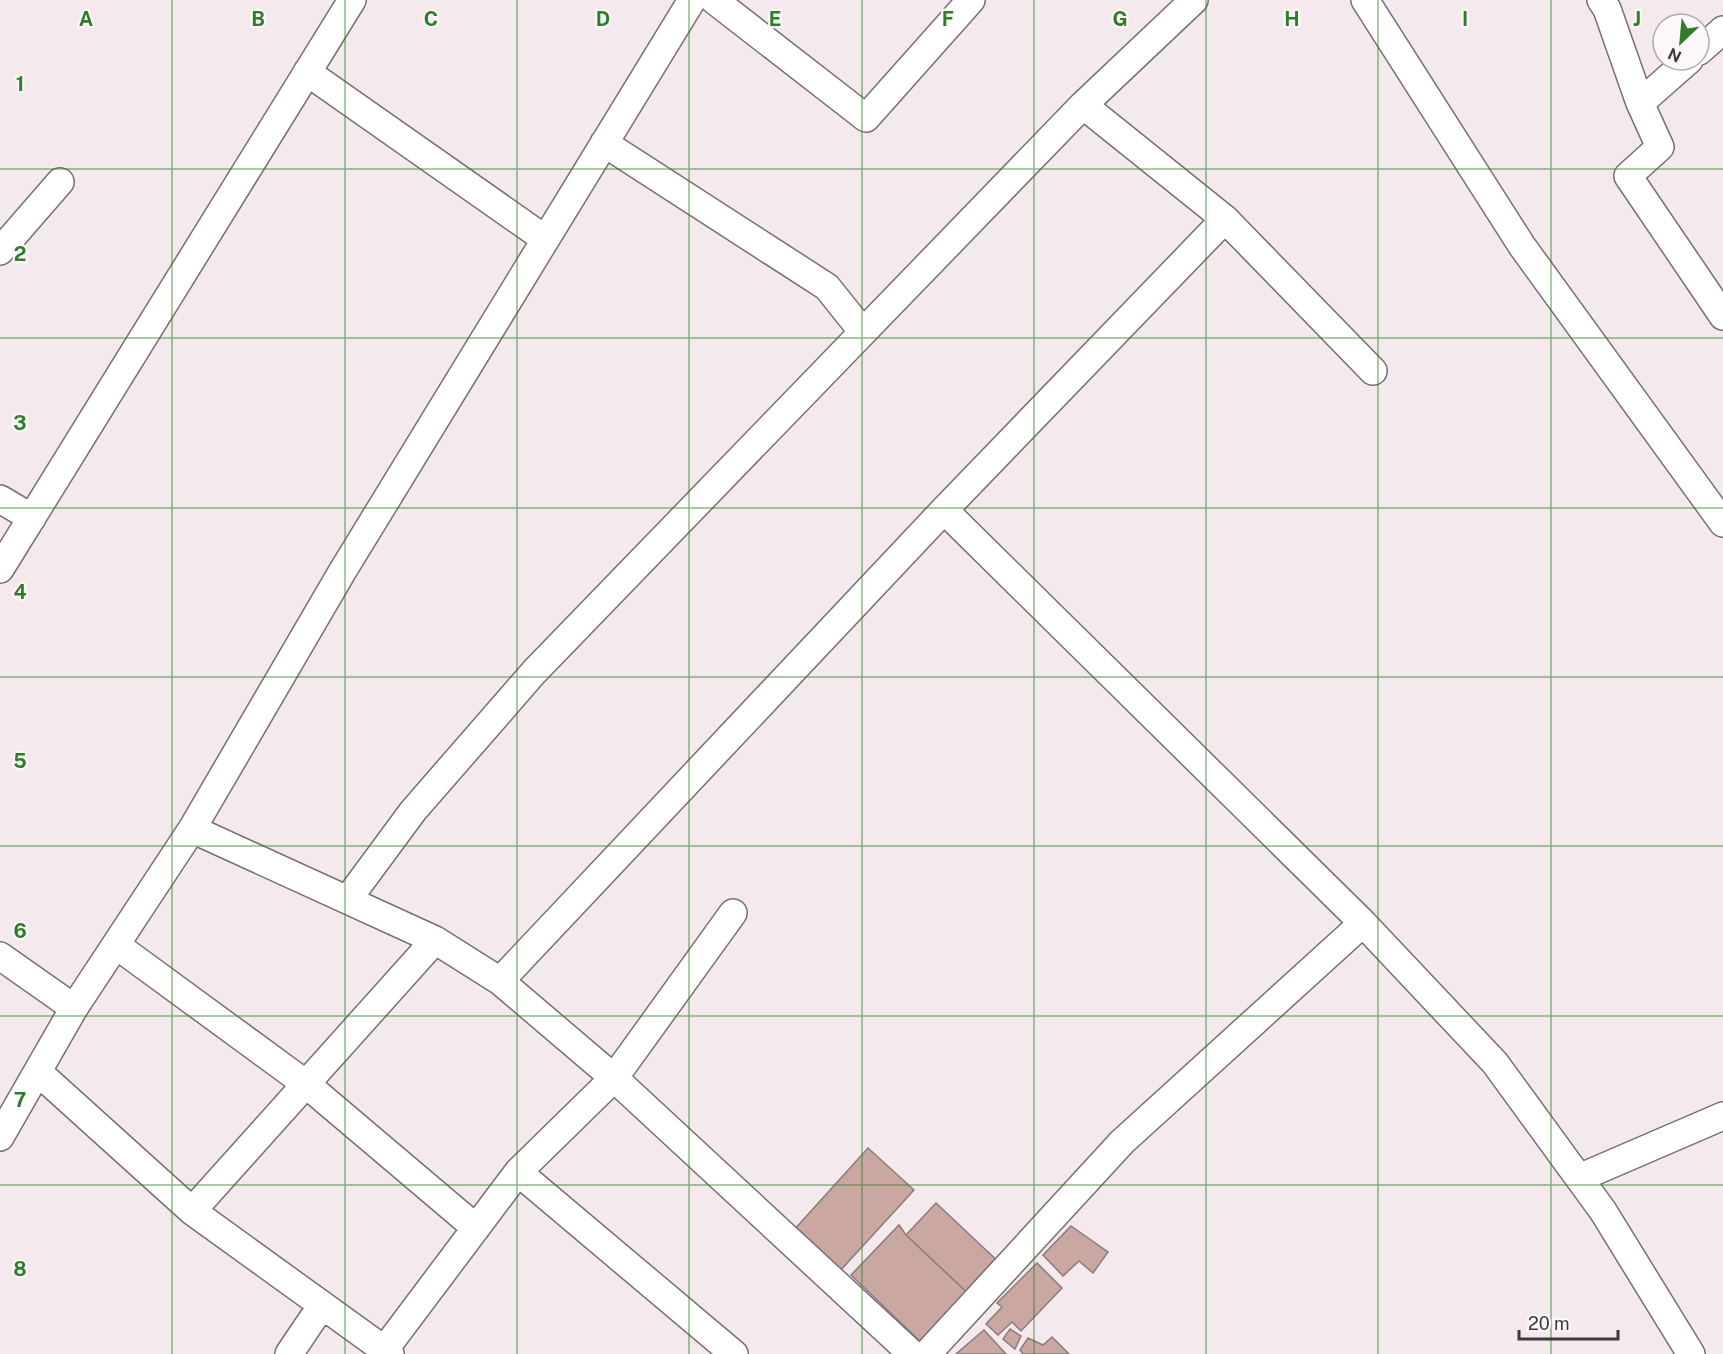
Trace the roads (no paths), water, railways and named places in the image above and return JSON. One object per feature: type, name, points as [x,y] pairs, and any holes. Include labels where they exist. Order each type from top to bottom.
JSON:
[{"type":"street","points":[[0,569],[352,0]]},
{"type":"street","points":[[0,1137],[74,1008],[192,829],[342,572],[692,0]]},
{"type":"street","points":[[714,0],[866,118],[971,0]]},
{"type":"street","points":[[348,899],[413,811],[534,672],[1083,105],[1194,0]]},
{"type":"street","points":[[1365,0],[1522,246],[1723,523]]},
{"type":"street","points":[[1601,0],[1607,9],[1640,103],[1660,147],[1628,176],[1723,315]]},
{"type":"street","points":[[1711,40],[1723,30]]},
{"type":"street","points":[[307,72],[545,239]]},
{"type":"street","points":[[1640,103],[1675,72]]},
{"type":"street","points":[[1083,105],[1225,219],[1373,371]]},
{"type":"street","points":[[604,143],[827,287],[863,332]]},
{"type":"street","points":[[0,251],[60,182]]},
{"type":"street","points":[[500,981],[944,510],[1225,219]]},
{"type":"street","points":[[0,499],[32,518]]},
{"type":"street","points":[[944,510],[1363,923],[1495,1063],[1604,1211],[1692,1354]]},
{"type":"street","points":[[192,829],[435,940],[500,981],[614,1078],[912,1354]]},
{"type":"street","points":[[38,1072],[192,1211],[388,1352],[518,1172],[614,1078],[733,914]]},
{"type":"street","points":[[927,1354],[1122,1142],[1363,923]]},
{"type":"street","points":[[192,1211],[435,940]]},
{"type":"street","points":[[116,945],[306,1084],[476,1228]]},
{"type":"street","points":[[0,956],[74,1008]]},
{"type":"street","points":[[1579,1178],[1723,1116]]},
{"type":"street","points":[[518,1172],[734,1354]]},
{"type":"street","points":[[289,1354],[322,1305]]}]
